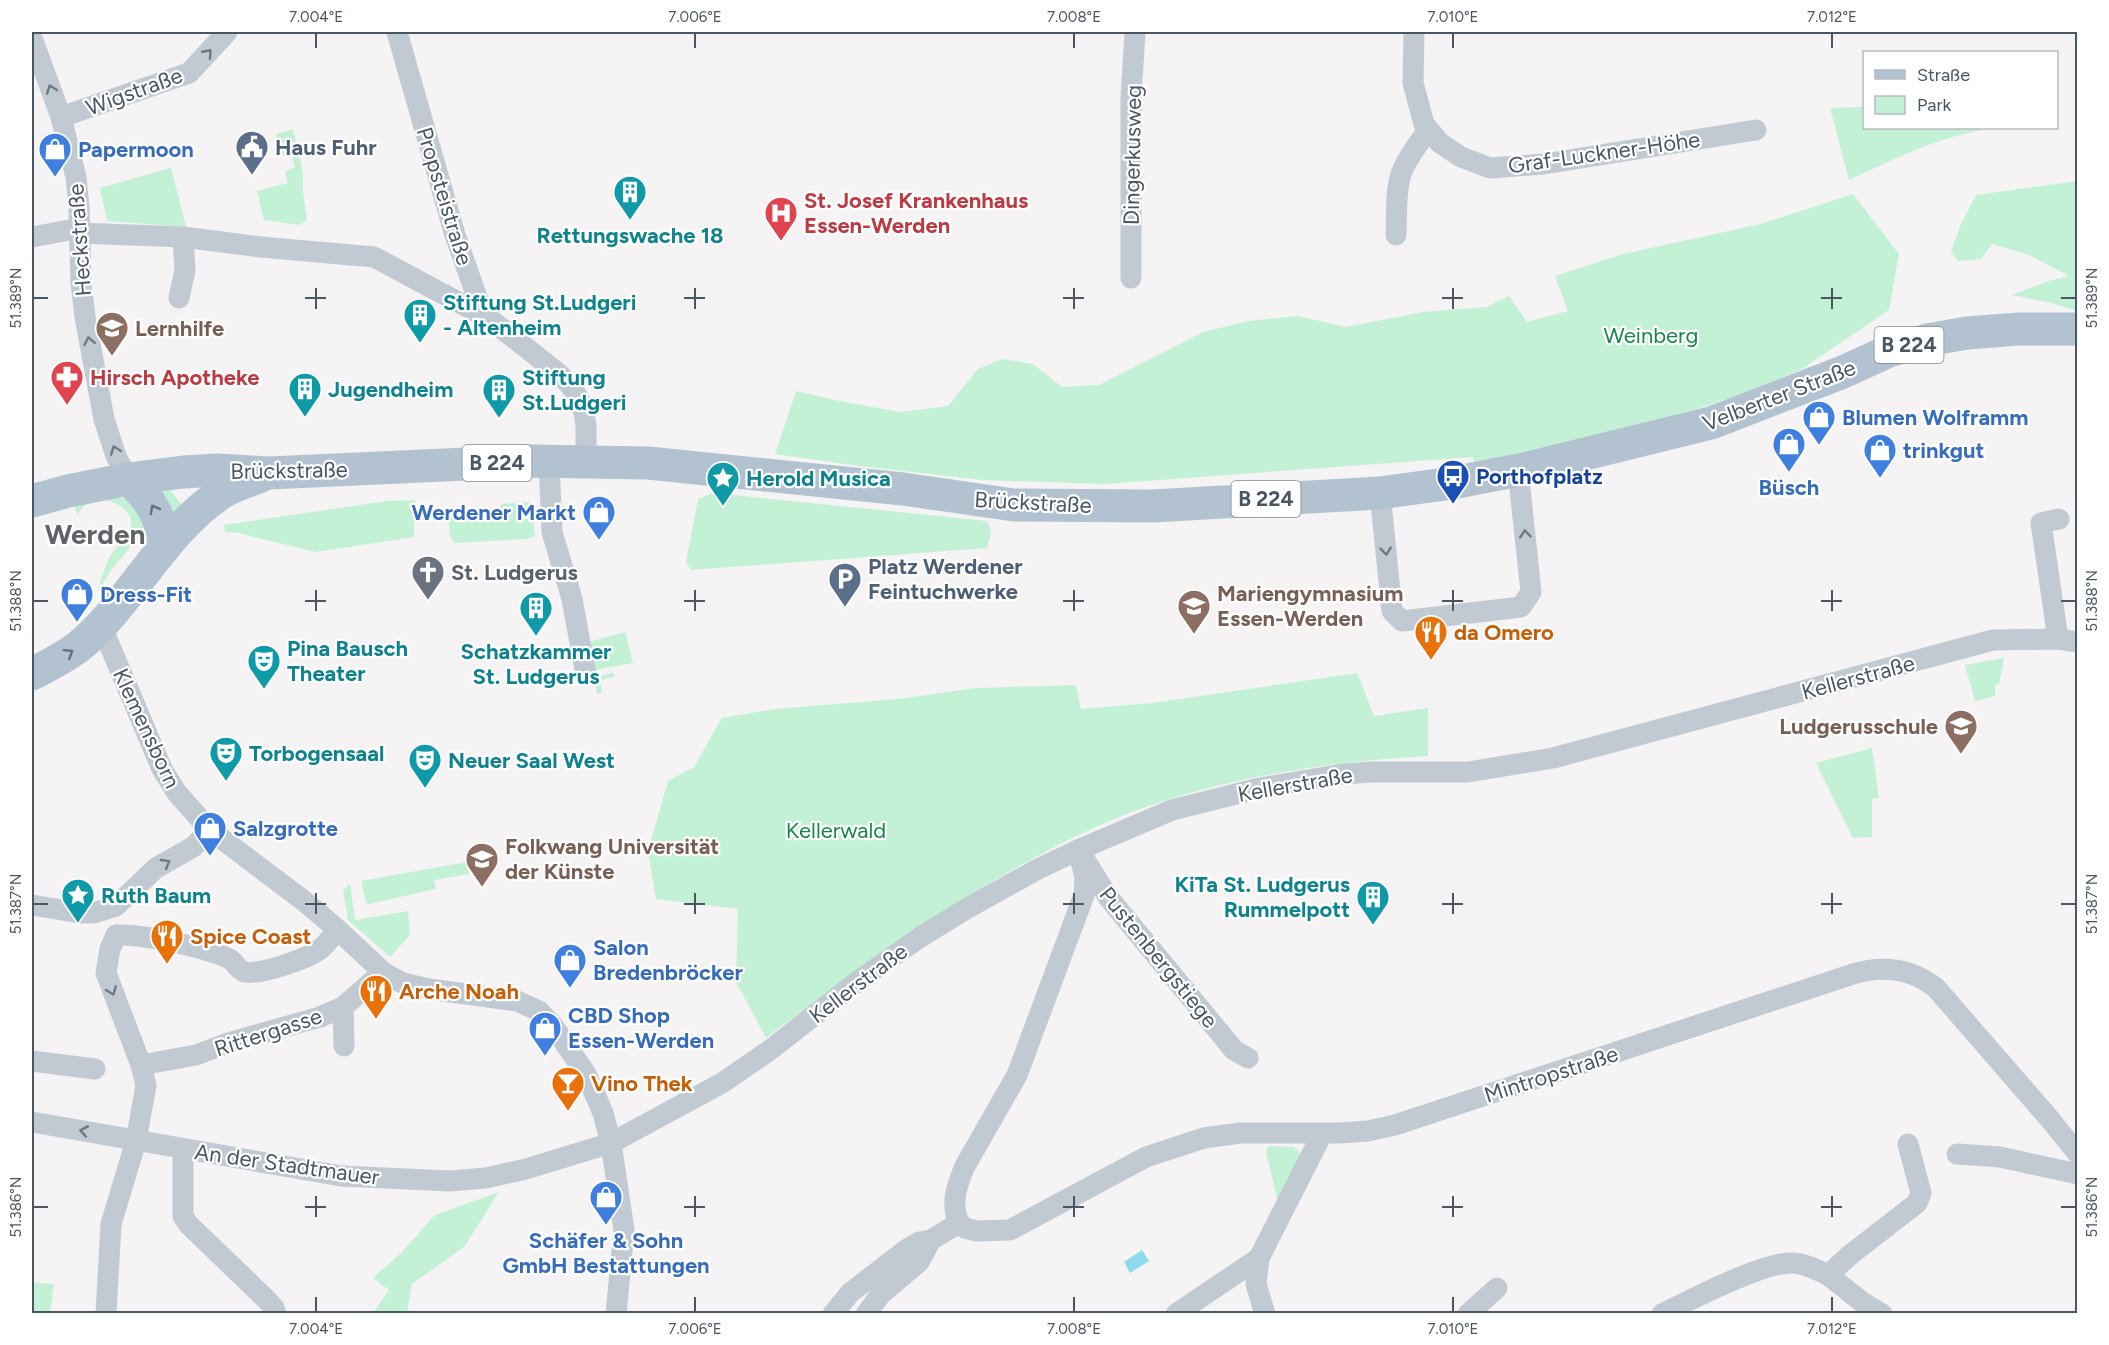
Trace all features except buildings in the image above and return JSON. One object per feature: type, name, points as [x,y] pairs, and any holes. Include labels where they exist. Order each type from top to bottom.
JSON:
[{"type":"main road","name":"Velberter Straße","points":[[1518,470],[1711,423],[1834,376],[1889,351],[1927,340],[1967,333],[2019,329],[2078,329]]},
{"type":"main road","name":"Brückstraße","points":[[32,501],[128,479],[200,471],[269,473],[549,461],[695,468],[903,489],[1014,505],[1152,506],[1380,493],[1452,483],[1518,470]]},
{"type":"main road","name":"B 224","points":[[32,674],[76,648],[101,625],[164,547],[196,512],[225,491],[269,473]]},
{"type":"main road","points":[[128,479],[152,503],[158,517],[164,547]]},
{"type":"street","name":"Wigstraße","points":[[61,117],[189,73],[227,32]]},
{"type":"street","name":"Propsteistraße","points":[[397,32],[456,235],[478,300],[491,320],[571,386],[584,413],[586,462]]},
{"type":"street","name":"Dingerkusweg","points":[[1131,278],[1131,97],[1135,32]]},
{"type":"street","name":"Graf-Luckner-Höhe","points":[[1414,32],[1413,83],[1424,124],[1440,143],[1461,157],[1490,168],[1544,164],[1756,130]]},
{"type":"street","name":"Heckstraße","points":[[32,38],[61,117],[76,177],[85,318],[104,419],[128,479]]},
{"type":"street","points":[[1396,234],[1397,195],[1401,174],[1412,152],[1428,130]]},
{"type":"street","points":[[32,237],[80,231],[183,237],[261,247],[374,257],[491,320]]},
{"type":"street","points":[[179,298],[185,270],[183,237]]},
{"type":"street","points":[[549,461],[552,532],[572,599],[586,675]]},
{"type":"street","points":[[1380,493],[1392,611],[1402,621],[1521,607],[1531,592],[1518,470]]},
{"type":"street","name":"Kellerstraße","points":[[611,1143],[722,1083],[770,1050],[858,981],[919,938],[1001,889],[1078,850],[1172,810],[1260,788],[1343,774],[1468,772],[1553,758],[1993,640],[2068,640],[2041,523],[2059,519]]},
{"type":"street","name":"Klemensborn","points":[[101,625],[162,769],[177,793],[210,831],[337,929],[383,972],[415,987],[521,1002],[539,1011],[553,1026],[586,1074],[603,1113],[611,1143],[624,1230],[616,1314]]},
{"type":"street","points":[[32,905],[80,914],[103,911],[116,906],[156,868],[193,848],[210,831]]},
{"type":"street","points":[[833,1314],[850,1293],[907,1249],[919,1242],[932,1240],[959,1223],[954,1204],[959,1181],[965,1166],[1017,1075],[1084,895],[1085,877],[1078,850]]},
{"type":"street","name":"Pustenbergstiege","points":[[1078,850],[1108,897],[1234,1050],[1248,1058]]},
{"type":"street","points":[[103,911],[116,935]]},
{"type":"street","points":[[116,935],[191,947],[228,958],[243,971],[256,973],[290,963],[318,951],[337,929]]},
{"type":"street","points":[[106,1314],[111,1224],[136,1141],[146,1085],[141,1065],[106,973],[110,949],[116,935]]},
{"type":"street","name":"Mintropstraße","points":[[959,1223],[976,1232],[1010,1230],[1146,1157],[1204,1138],[1240,1133],[1322,1134],[1368,1131],[1395,1125],[1867,970],[1886,969],[1914,974],[1936,988],[2078,1154]]},
{"type":"street","name":"Rittergasse","points":[[141,1065],[196,1055],[231,1042],[320,1017],[343,1007],[383,972]]},
{"type":"street","points":[[343,1007],[344,1046]]},
{"type":"street","points":[[32,1061],[95,1069]]},
{"type":"street","name":"An der Stadtmauer","points":[[32,1122],[341,1176],[450,1181],[486,1178],[526,1169],[611,1143]]},
{"type":"street","points":[[1265,1314],[1256,1284],[1259,1258],[1322,1134]]},
{"type":"street","points":[[1828,1275],[1917,1203],[1921,1193],[1908,1144]]},
{"type":"street","points":[[183,1149],[183,1216],[188,1224],[266,1299],[276,1314]]},
{"type":"street","points":[[1957,1154],[2000,1157],[2078,1174]]},
{"type":"street","points":[[866,1314],[881,1294],[919,1262],[932,1240]]},
{"type":"street","points":[[1176,1314],[1259,1258]]},
{"type":"street","points":[[1662,1314],[1711,1289],[1790,1262],[1807,1265],[1828,1275],[1862,1302],[1882,1314]]},
{"type":"street","points":[[1468,1314],[1497,1288]]},
{"type":"green space","points":[[1863,107],[1863,129],[1981,130],[1930,145],[1849,180],[1830,108]]},
{"type":"green space","points":[[293,129],[303,172],[307,220],[299,225],[264,220],[257,191],[288,183],[285,172],[295,167],[292,154],[281,155],[276,134]]},
{"type":"green space","points":[[171,168],[186,227],[107,221],[100,188]]},
{"type":"green space","points":[[2077,181],[2077,311],[2052,303],[2011,295],[2069,276],[2029,255],[1992,244],[1981,259],[1958,261],[1951,252],[1960,226],[1976,195]]},
{"type":"green space","name":"Weinberg","points":[[1853,194],[1899,254],[1889,310],[1802,369],[1761,387],[1674,417],[1516,455],[1474,462],[1473,457],[1104,484],[982,480],[775,454],[796,391],[900,412],[948,406],[978,369],[1002,359],[1033,364],[1062,387],[1099,385],[1203,332],[1249,321],[1297,316],[1346,327],[1423,312],[1486,307],[1509,296],[1527,322],[1568,311],[1555,276],[1623,254],[1761,224]]},
{"type":"green space","points":[[166,485],[185,509],[173,521],[157,488]]},
{"type":"green space","points":[[713,493],[987,521],[991,532],[987,548],[691,570],[686,562],[698,499]]},
{"type":"green space","points":[[116,496],[129,500],[144,524],[141,534],[112,569],[97,592],[110,557],[130,528],[130,516],[120,506],[107,500],[91,502],[77,515],[74,504]]},
{"type":"green space","points":[[415,500],[414,537],[316,552],[238,533],[225,532],[224,525],[387,501]]},
{"type":"green space","points":[[531,502],[535,536],[526,539],[454,543],[450,536],[448,514],[500,509],[501,504]]},
{"type":"green space","points":[[625,632],[633,663],[594,670],[589,642]]},
{"type":"green space","points":[[2004,658],[1999,684],[1995,685],[1995,696],[1975,701],[1965,665]]},
{"type":"green space","points":[[614,673],[614,677],[600,680],[602,693],[597,694],[594,676]]},
{"type":"green space","name":"Kellerwald","points":[[1357,673],[1374,716],[1428,708],[1428,756],[1362,761],[1265,775],[1170,799],[1116,818],[1037,856],[962,900],[766,1038],[736,982],[738,909],[656,899],[648,851],[668,781],[694,767],[722,718],[775,709],[898,699],[976,688],[1076,685],[1081,709],[1153,703]]},
{"type":"green space","points":[[1872,748],[1879,798],[1872,799],[1872,837],[1853,838],[1816,763]]},
{"type":"green space","points":[[467,862],[469,874],[434,880],[436,889],[366,903],[361,881]]},
{"type":"green space","points":[[350,884],[355,920],[408,911],[410,935],[390,957],[348,920],[343,890]]},
{"type":"green space","points":[[1268,1146],[1294,1147],[1300,1153],[1300,1161],[1279,1206],[1266,1152]]},
{"type":"green space","points":[[499,1192],[464,1247],[412,1284],[407,1313],[373,1313],[389,1290],[373,1278],[401,1253],[435,1215]]},
{"type":"green space","points":[[32,1282],[54,1284],[50,1313],[32,1313]]},
{"type":"water","points":[[1142,1250],[1149,1261],[1130,1273],[1124,1262]]},
{"type":"place","name":"Haus Fuhr","points":[[252,176]]},
{"type":"place","name":"Papermoon","points":[[55,178]]},
{"type":"place","name":"Rettungswache 18","points":[[630,221]]},
{"type":"place","name":"St. Josef Krankenhaus Essen-Werden","points":[[781,242]]},
{"type":"place","name":"Stiftung St.Ludgeri - Altenheim","points":[[420,344]]},
{"type":"place","name":"Lernhilfe","points":[[112,357]]},
{"type":"place","name":"Hirsch Apotheke","points":[[67,406]]},
{"type":"place","name":"Jugendheim","points":[[305,418]]},
{"type":"place","name":"Stiftung St.Ludgeri","points":[[499,419]]},
{"type":"place","name":"Blumen Wolframm","points":[[1819,446]]},
{"type":"place","name":"Büsch","points":[[1789,473]]},
{"type":"place","name":"trinkgut","points":[[1880,479]]},
{"type":"place","name":"Porthofplatz","points":[[1453,505]]},
{"type":"place","name":"Herold Musica","points":[[723,507]]},
{"type":"place","name":"Werdener Markt","points":[[599,541]]},
{"type":"place","name":"St. Ludgerus","points":[[428,601]]},
{"type":"place","name":"Platz Werdener Feintuchwerke","points":[[845,608]]},
{"type":"place","name":"Dress-Fit","points":[[77,623]]},
{"type":"place","name":"Mariengymnasium Essen-Werden","points":[[1194,635]]},
{"type":"place","name":"Schatzkammer St. Ludgerus","points":[[536,637]]},
{"type":"place","name":"da Omero","points":[[1431,661]]},
{"type":"place","name":"Pina Bausch Theater","points":[[264,690]]},
{"type":"place","name":"Ludgerusschule","points":[[1961,755]]},
{"type":"place","name":"Torbogensaal","points":[[226,782]]},
{"type":"place","name":"Neuer Saal West","points":[[425,789]]},
{"type":"place","name":"Salzgrotte","points":[[210,857]]},
{"type":"place","name":"Folkwang Universität der Künste","points":[[482,888]]},
{"type":"place","name":"Ruth Baum","points":[[78,924]]},
{"type":"place","name":"KiTa St. Ludgerus Rummelpott","points":[[1373,926]]},
{"type":"place","name":"Spice Coast","points":[[167,965]]},
{"type":"place","name":"Salon Bredenbröcker","points":[[570,989]]},
{"type":"place","name":"Arche Noah","points":[[376,1020]]},
{"type":"place","name":"CBD Shop Essen-Werden","points":[[545,1057]]},
{"type":"place","name":"Vino Thek","points":[[568,1112]]},
{"type":"place","name":"Schäfer & Sohn GmbH Bestattungen","points":[[606,1226]]},
{"type":"district","name":"Werden","points":[[95,534]]}]
